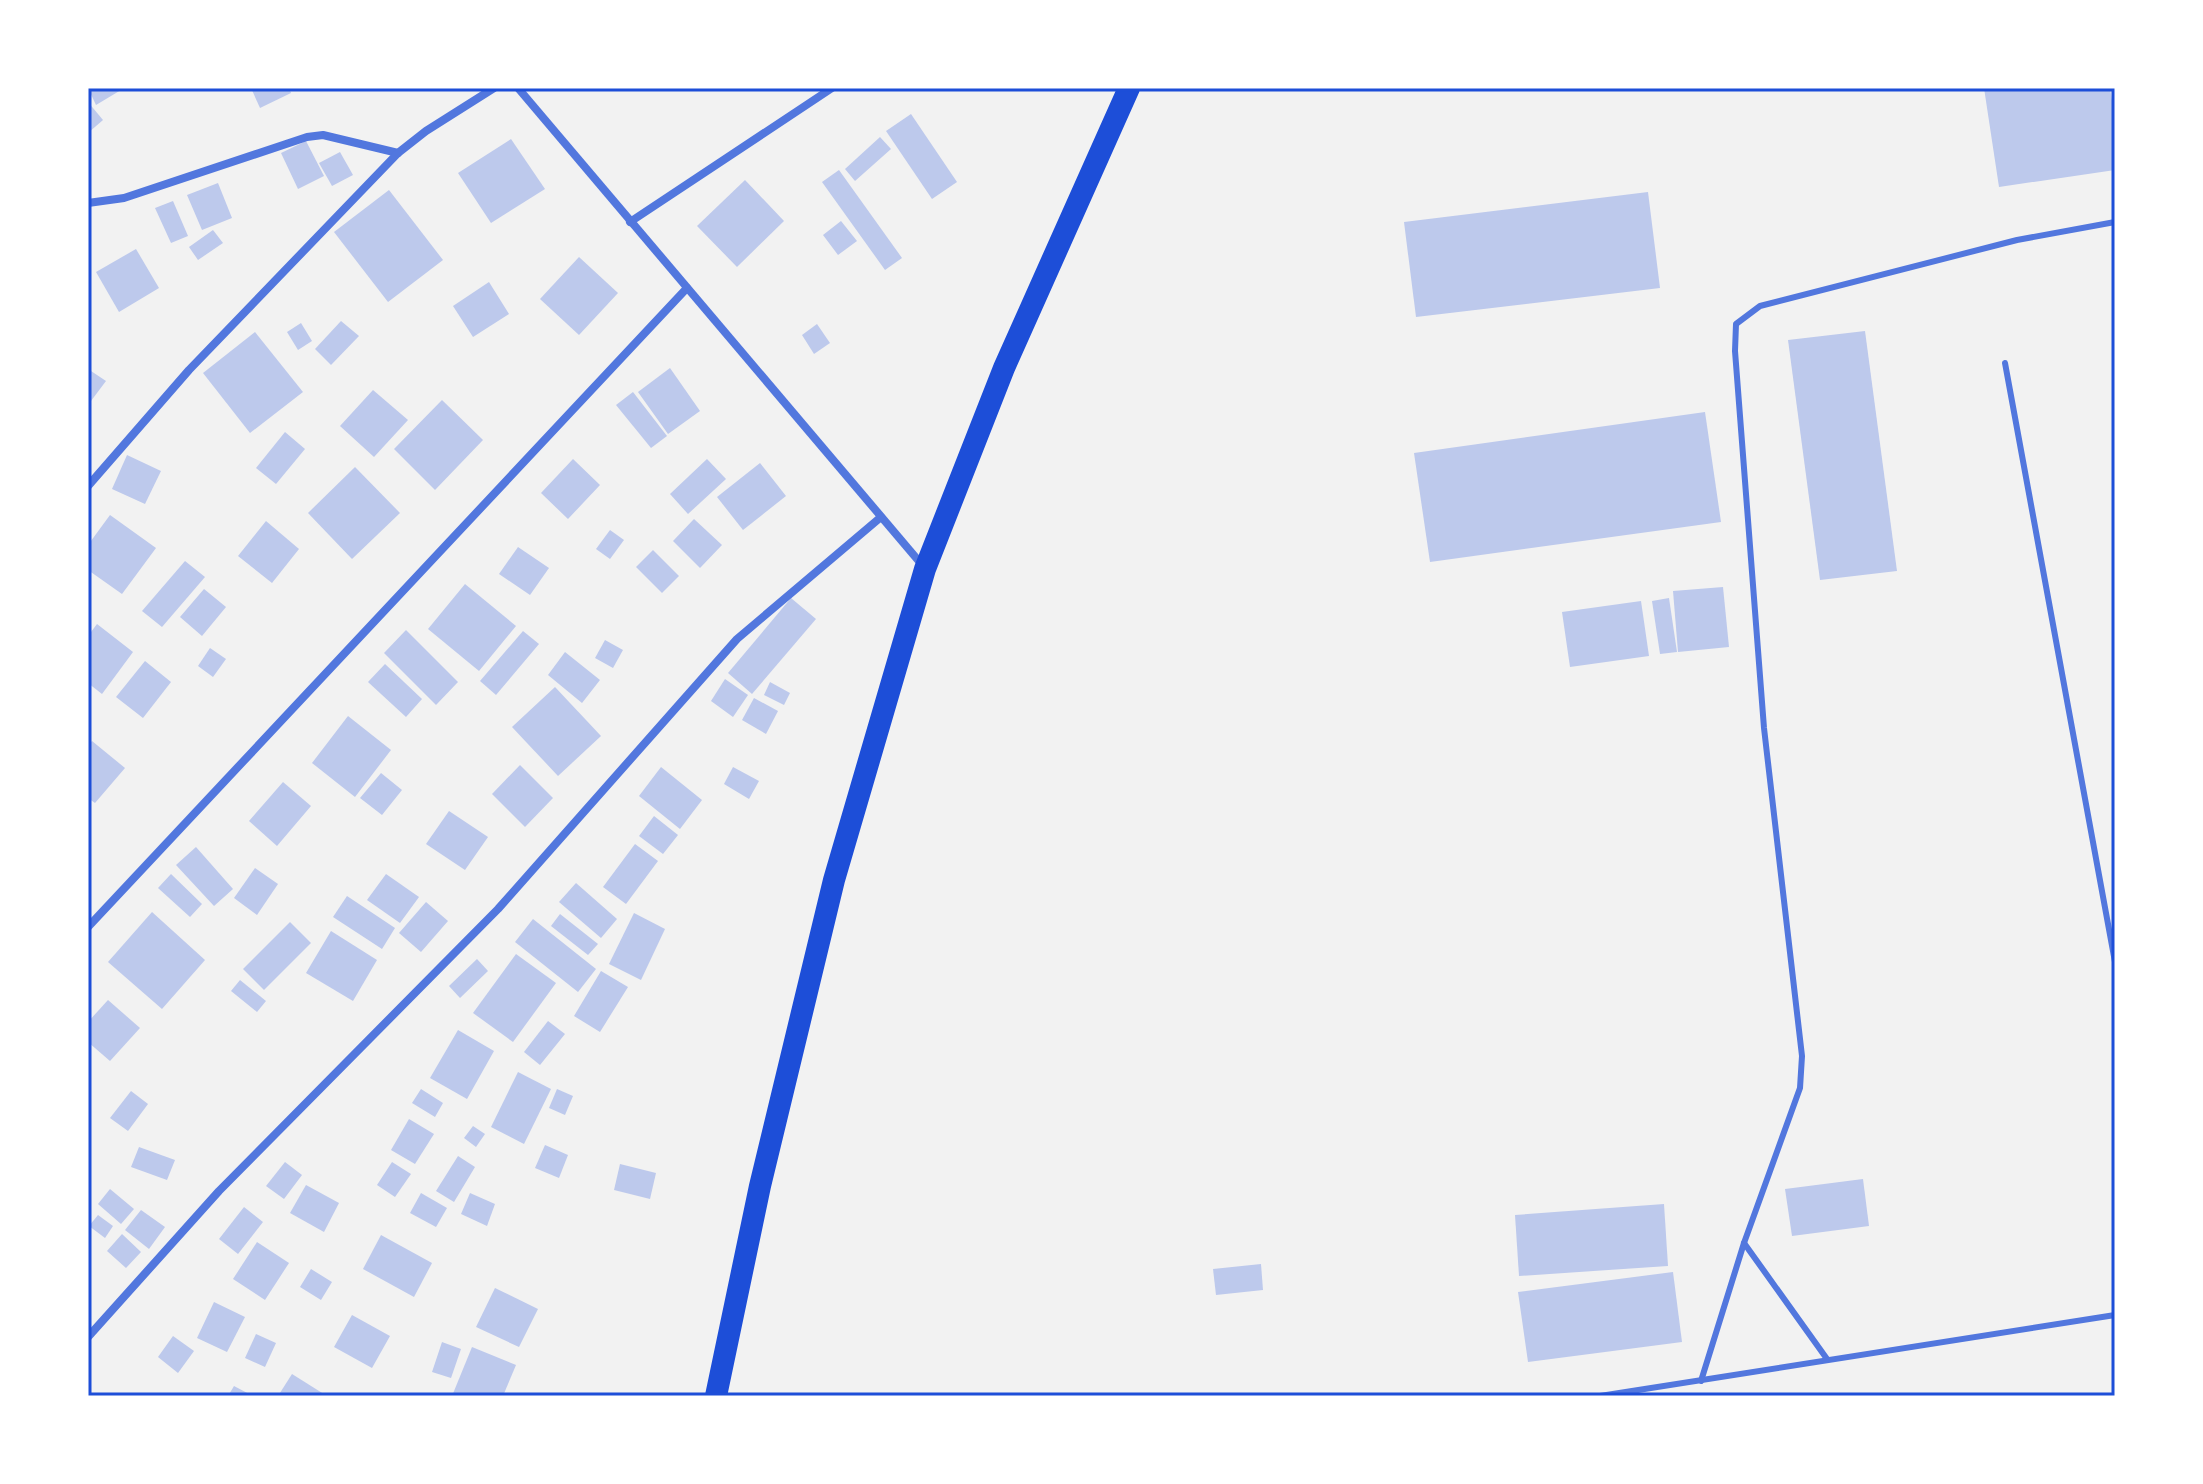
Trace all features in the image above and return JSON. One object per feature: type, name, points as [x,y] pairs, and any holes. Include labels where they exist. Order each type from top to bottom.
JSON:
[{"type":"highway","points":[[716,1396],[760,1186],[834,880],[925,569],[1004,368],[1129,88]]},
{"type":"street","points":[[88,486],[189,370],[398,153],[426,131],[494,88]]},
{"type":"street","points":[[518,88],[925,569]]},
{"type":"street","points":[[630,222],[832,88]]},
{"type":"street","points":[[88,203],[124,198],[307,137],[323,135],[398,153]]},
{"type":"street","points":[[88,927],[687,288]]},
{"type":"street","points":[[88,1337],[219,1191],[498,909],[737,639],[881,517]]},
{"type":"lane","points":[[1701,1381],[1744,1243],[1800,1088],[1802,1056],[1764,728],[1735,351],[1736,324],[1760,306],[2017,240],[2115,222]]},
{"type":"lane","points":[[2005,363],[2115,962]]},
{"type":"lane","points":[[1744,1243],[1827,1359]]},
{"type":"lane","points":[[1600,1396],[1654,1392],[1827,1359],[2115,1315]]},
{"type":"building","points":[[88,88],[120,88],[121,90],[96,105]]},
{"type":"building","points":[[251,88],[289,88],[291,93],[260,108]]},
{"type":"building","points":[[1984,88],[2110,88],[2115,120],[2115,170],[1999,187]]},
{"type":"building","points":[[88,102],[103,120],[88,133]]},
{"type":"building","points":[[911,114],[957,182],[932,199],[886,131]]},
{"type":"building","points":[[880,137],[891,149],[855,181],[845,169]]},
{"type":"building","points":[[511,139],[545,189],[491,223],[458,173]]},
{"type":"building","points":[[306,141],[324,176],[298,189],[281,153]]},
{"type":"building","points":[[340,152],[353,175],[332,186],[319,163]]},
{"type":"building","points":[[839,170],[902,258],[885,270],[822,182]]},
{"type":"building","points":[[745,180],[784,221],[737,267],[697,226]]},
{"type":"building","points":[[218,183],[232,218],[202,230],[187,195]]},
{"type":"building","points":[[389,190],[443,260],[388,302],[334,232]]},
{"type":"building","points":[[1648,192],[1660,288],[1416,317],[1404,222]]},
{"type":"building","points":[[173,201],[188,236],[171,243],[155,208]]},
{"type":"building","points":[[841,221],[857,241],[838,255],[823,235]]},
{"type":"building","points":[[213,230],[223,243],[198,260],[189,247]]},
{"type":"building","points":[[136,249],[159,288],[119,312],[96,272]]},
{"type":"building","points":[[579,257],[618,293],[579,335],[540,299]]},
{"type":"building","points":[[489,282],[509,314],[473,337],[453,306]]},
{"type":"building","points":[[341,321],[359,336],[331,365],[315,349]]},
{"type":"building","points":[[301,323],[312,341],[298,350],[287,332]]},
{"type":"building","points":[[817,324],[830,343],[814,354],[802,335]]},
{"type":"building","points":[[1865,331],[1897,571],[1820,580],[1788,340]]},
{"type":"building","points":[[255,332],[303,392],[250,433],[203,373]]},
{"type":"building","points":[[670,368],[700,411],[668,434],[638,392]]},
{"type":"building","points":[[88,369],[106,381],[88,405]]},
{"type":"building","points":[[373,390],[408,420],[374,457],[340,426]]},
{"type":"building","points":[[633,392],[667,436],[651,448],[616,405]]},
{"type":"building","points":[[442,400],[483,440],[435,490],[394,449]]},
{"type":"building","points":[[1705,412],[1721,522],[1430,562],[1414,453]]},
{"type":"building","points":[[285,432],[305,449],[276,484],[256,468]]},
{"type":"building","points":[[127,455],[161,471],[145,504],[112,489]]},
{"type":"building","points":[[573,459],[600,485],[568,519],[541,493]]},
{"type":"building","points":[[707,459],[726,479],[688,514],[670,494]]},
{"type":"building","points":[[760,463],[786,496],[743,530],[717,497]]},
{"type":"building","points":[[355,467],[400,513],[352,559],[308,513]]},
{"type":"building","points":[[110,515],[156,548],[122,594],[88,570],[88,545]]},
{"type":"building","points":[[694,519],[722,545],[700,568],[673,541]]},
{"type":"building","points":[[266,521],[299,549],[272,583],[238,556]]},
{"type":"building","points":[[610,530],[624,540],[610,559],[596,549]]},
{"type":"building","points":[[518,547],[549,568],[530,595],[499,574]]},
{"type":"building","points":[[653,550],[679,576],[662,593],[636,567]]},
{"type":"building","points":[[185,561],[205,577],[162,627],[142,611]]},
{"type":"building","points":[[465,584],[516,626],[479,671],[428,629]]},
{"type":"building","points":[[1723,587],[1729,647],[1678,652],[1673,591]]},
{"type":"building","points":[[204,589],[226,607],[202,636],[180,617]]},
{"type":"building","points":[[791,598],[816,619],[752,694],[728,673]]},
{"type":"building","points":[[1669,598],[1677,652],[1660,654],[1652,601]]},
{"type":"building","points":[[1641,601],[1649,656],[1570,667],[1562,612]]},
{"type":"building","points":[[97,624],[133,652],[102,694],[88,683],[88,636]]},
{"type":"building","points":[[406,630],[458,682],[436,705],[384,653]]},
{"type":"building","points":[[523,631],[539,644],[496,695],[480,681]]},
{"type":"building","points":[[605,640],[623,650],[613,668],[595,658]]},
{"type":"building","points":[[210,648],[226,659],[213,677],[198,666]]},
{"type":"building","points":[[565,652],[600,680],[582,703],[548,675]]},
{"type":"building","points":[[145,661],[171,682],[143,718],[116,697]]},
{"type":"building","points":[[385,664],[422,699],[406,717],[368,682]]},
{"type":"building","points":[[725,679],[748,695],[733,717],[711,701]]},
{"type":"building","points":[[770,682],[790,693],[784,705],[764,695]]},
{"type":"building","points":[[555,687],[601,736],[558,776],[512,727]]},
{"type":"building","points":[[754,698],[778,711],[766,734],[742,720]]},
{"type":"building","points":[[348,716],[391,750],[355,797],[312,763]]},
{"type":"building","points":[[92,741],[125,768],[95,803],[88,798],[88,746]]},
{"type":"building","points":[[520,765],[553,798],[525,827],[492,794]]},
{"type":"building","points":[[661,767],[702,800],[680,829],[639,796]]},
{"type":"building","points":[[733,767],[759,781],[749,799],[724,784]]},
{"type":"building","points":[[381,773],[402,790],[382,815],[360,798]]},
{"type":"building","points":[[283,782],[311,806],[277,846],[249,821]]},
{"type":"building","points":[[449,811],[488,837],[465,870],[426,844]]},
{"type":"building","points":[[654,816],[678,835],[663,854],[639,836]]},
{"type":"building","points":[[635,844],[658,861],[626,904],[603,887]]},
{"type":"building","points":[[196,847],[233,889],[214,906],[176,865]]},
{"type":"building","points":[[255,868],[278,884],[257,915],[234,898]]},
{"type":"building","points":[[171,874],[202,904],[190,917],[158,888]]},
{"type":"building","points":[[386,874],[419,897],[400,923],[367,900]]},
{"type":"building","points":[[576,883],[617,919],[601,938],[559,902]]},
{"type":"building","points":[[347,896],[395,928],[382,949],[333,917]]},
{"type":"building","points":[[426,902],[448,921],[421,952],[399,933]]},
{"type":"building","points":[[152,912],[205,960],[162,1009],[108,962]]},
{"type":"building","points":[[634,913],[665,929],[641,980],[609,964]]},
{"type":"building","points":[[560,914],[598,944],[588,955],[551,926]]},
{"type":"building","points":[[533,919],[596,969],[578,992],[515,942]]},
{"type":"building","points":[[290,922],[311,943],[264,990],[243,969]]},
{"type":"building","points":[[331,931],[377,960],[353,1001],[306,973]]},
{"type":"building","points":[[516,954],[556,983],[513,1042],[473,1013]]},
{"type":"building","points":[[477,959],[488,971],[460,998],[449,986]]},
{"type":"building","points":[[601,971],[628,987],[600,1032],[574,1016]]},
{"type":"building","points":[[240,980],[266,1001],[257,1012],[231,991]]},
{"type":"building","points":[[108,1000],[140,1028],[110,1061],[88,1042],[88,1022]]},
{"type":"building","points":[[548,1021],[565,1034],[540,1065],[524,1052]]},
{"type":"building","points":[[458,1030],[494,1051],[467,1099],[430,1078]]},
{"type":"building","points":[[518,1072],[551,1089],[524,1144],[491,1127]]},
{"type":"building","points":[[421,1089],[443,1103],[435,1117],[412,1103]]},
{"type":"building","points":[[557,1089],[573,1096],[565,1115],[549,1108]]},
{"type":"building","points":[[131,1091],[148,1104],[128,1131],[110,1118]]},
{"type":"building","points":[[409,1119],[434,1134],[415,1164],[391,1150]]},
{"type":"building","points":[[473,1126],[485,1134],[476,1147],[464,1138]]},
{"type":"building","points":[[545,1145],[568,1155],[559,1178],[535,1168]]},
{"type":"building","points":[[139,1147],[175,1160],[167,1180],[131,1167]]},
{"type":"building","points":[[458,1156],[475,1167],[454,1202],[436,1191]]},
{"type":"building","points":[[285,1162],[302,1175],[284,1199],[266,1186]]},
{"type":"building","points":[[392,1162],[411,1174],[395,1197],[377,1185]]},
{"type":"building","points":[[620,1164],[656,1173],[650,1199],[614,1190]]},
{"type":"building","points":[[1863,1179],[1869,1226],[1792,1236],[1785,1189]]},
{"type":"building","points":[[306,1185],[339,1203],[324,1232],[290,1213]]},
{"type":"building","points":[[110,1189],[134,1209],[121,1224],[98,1204]]},
{"type":"building","points":[[421,1193],[447,1208],[436,1227],[410,1213]]},
{"type":"building","points":[[470,1193],[495,1204],[487,1226],[461,1214]]},
{"type":"building","points":[[1664,1204],[1668,1266],[1519,1276],[1515,1215]]},
{"type":"building","points":[[244,1207],[263,1222],[238,1254],[219,1239]]},
{"type":"building","points":[[141,1210],[165,1227],[149,1249],[125,1230]]},
{"type":"building","points":[[98,1215],[113,1226],[105,1238],[89,1226]]},
{"type":"building","points":[[122,1234],[141,1252],[126,1268],[107,1251]]},
{"type":"building","points":[[381,1235],[432,1263],[414,1297],[363,1269]]},
{"type":"building","points":[[257,1242],[289,1263],[265,1300],[233,1279]]},
{"type":"building","points":[[1261,1264],[1263,1290],[1216,1295],[1213,1269]]},
{"type":"building","points":[[311,1269],[332,1282],[321,1300],[300,1287]]},
{"type":"building","points":[[1673,1272],[1682,1342],[1528,1362],[1518,1292]]},
{"type":"building","points":[[495,1288],[538,1309],[519,1347],[476,1327]]},
{"type":"building","points":[[214,1302],[245,1317],[227,1352],[197,1338]]},
{"type":"building","points":[[352,1315],[390,1336],[372,1368],[334,1347]]},
{"type":"building","points":[[256,1334],[276,1343],[265,1367],[245,1358]]},
{"type":"building","points":[[173,1336],[194,1351],[178,1373],[158,1357]]},
{"type":"building","points":[[442,1342],[461,1349],[451,1378],[432,1372]]},
{"type":"building","points":[[472,1347],[516,1365],[503,1396],[452,1396]]},
{"type":"building","points":[[292,1374],[327,1396],[278,1396]]},
{"type":"building","points":[[234,1386],[253,1396],[228,1396]]}]
